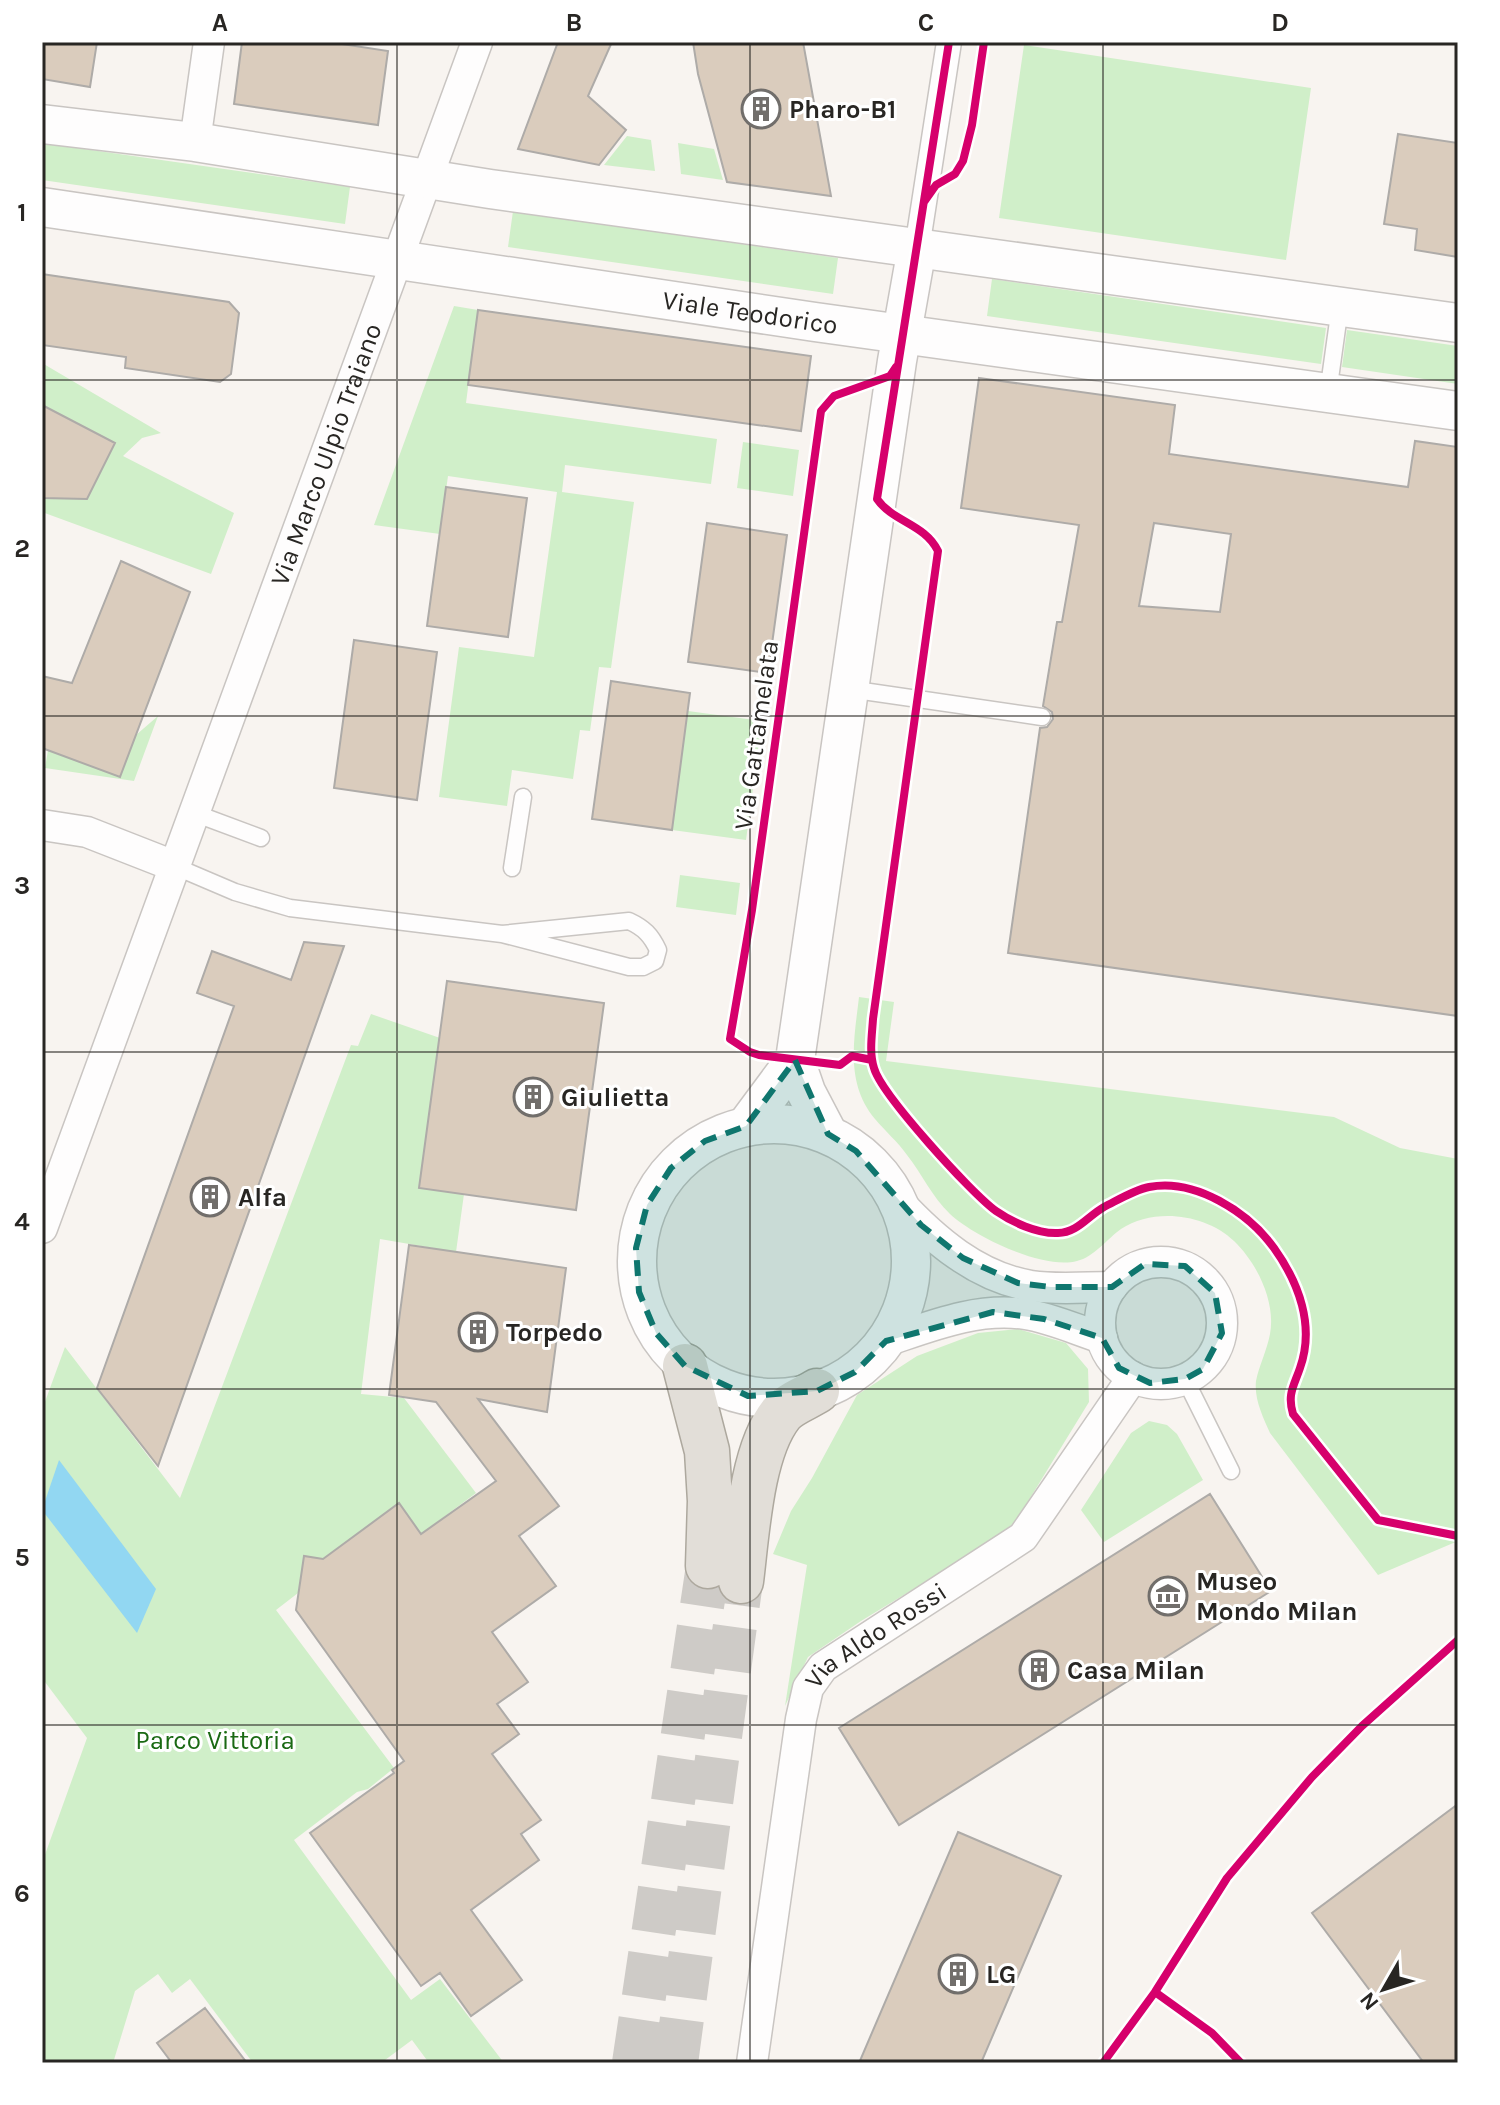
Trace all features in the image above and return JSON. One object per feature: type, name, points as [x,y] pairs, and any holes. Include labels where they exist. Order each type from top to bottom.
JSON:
[{"type":"highway","points":[[685,1366],[707,1451],[710,1501],[725,1573],[751,1502],[767,1435],[783,1411],[817,1391]]},
{"type":"street","points":[[195,142],[209,42]]},
{"type":"street","name":"Via Marco Ulpio Traiano","points":[[42,1228],[477,42]]},
{"type":"street","points":[[828,1134],[806,1092],[795,1060],[902,335],[949,42]]},
{"type":"street","points":[[42,124],[195,142],[490,189],[1458,323]]},
{"type":"street","name":"Viale Teodorico","points":[[42,207],[902,335],[1458,411]]},
{"type":"street","points":[[42,825],[87,832],[174,866]]},
{"type":"street","points":[[746,1126],[795,1060]]},
{"type":"street","points":[[898,1201],[909,1236],[911,1272],[903,1308],[886,1341],[855,1372],[817,1391],[783,1398],[748,1396],[715,1385],[685,1366],[656,1333],[639,1292],[636,1248],[647,1205],[671,1168],[705,1141],[746,1126],[788,1123],[828,1134],[856,1151],[872,1166],[898,1201],[941,1243],[991,1274],[1033,1286],[1112,1287]]},
{"type":"street","points":[[1165,1262],[1185,1266],[1202,1277],[1215,1293],[1222,1313],[1222,1333],[1215,1353],[1203,1369],[1168,1384],[1150,1383],[1133,1377],[1114,1361],[1102,1338],[1100,1320],[1103,1303],[1112,1287],[1126,1273],[1145,1264],[1165,1262]]},
{"type":"street","points":[[886,1341],[956,1318],[993,1312],[1034,1316],[1102,1338]]},
{"type":"street","name":"Via Aldo Rossi","points":[[752,2063],[808,1688],[823,1667],[1023,1537],[1133,1377]]},
{"type":"lane","points":[[1328,393],[1340,307]]},
{"type":"lane","points":[[849,689],[1042,717]]},
{"type":"lane","points":[[512,868],[523,797]]},
{"type":"lane","points":[[194,813],[261,838]]},
{"type":"lane","points":[[174,866],[235,892],[290,908],[502,934],[629,967],[643,967],[655,961],[658,950],[653,938],[642,927],[629,921],[502,934]]},
{"type":"lane","points":[[1185,1379],[1231,1471]]},
{"type":"highlighted area","points":[[795,1060],[828,1134],[856,1151],[921,1225],[963,1258],[1018,1283],[1051,1287],[1112,1287],[1145,1264],[1185,1266],[1215,1293],[1222,1333],[1203,1369],[1185,1379],[1150,1383],[1119,1368],[1102,1338],[1044,1319],[993,1312],[886,1341],[855,1372],[817,1391],[748,1396],[685,1366],[656,1333],[639,1292],[636,1248],[647,1205],[671,1168],[705,1141],[746,1126]]},
{"type":"green space","points":[[1024,45],[1311,88],[1286,260],[999,218]]},
{"type":"green space","points":[[627,136],[651,140],[655,171],[604,165]]},
{"type":"green space","points":[[42,143],[350,187],[345,224],[42,180]]},
{"type":"green space","points":[[678,143],[714,149],[723,180],[681,174]]},
{"type":"green space","points":[[513,211],[838,258],[833,294],[508,247]]},
{"type":"green space","points":[[992,279],[1326,328],[1321,364],[987,316]]},
{"type":"green space","points":[[454,306],[478,310],[466,403],[717,439],[711,484],[565,465],[562,492],[634,502],[611,668],[599,667],[590,731],[580,730],[573,779],[512,770],[507,806],[439,797],[459,647],[534,657],[557,492],[448,476],[440,534],[374,525]]},
{"type":"green space","points":[[1347,330],[1458,346],[1458,384],[1342,367]]},
{"type":"green space","points":[[42,363],[161,433],[142,438],[123,456],[234,513],[211,574],[42,512]]},
{"type":"green space","points":[[743,442],[799,450],[793,496],[737,488]]},
{"type":"green space","points":[[688,711],[762,721],[746,840],[672,830]]},
{"type":"green space","points":[[158,716],[134,781],[45,768],[48,750],[136,735]]},
{"type":"green space","points":[[680,875],[740,883],[736,915],[676,907]]},
{"type":"green space","points":[[859,997],[894,1002],[886,1061],[1334,1117],[1400,1148],[1458,1159],[1458,1541],[1378,1575],[1270,1433],[1256,1394],[1257,1375],[1270,1334],[1267,1296],[1250,1260],[1222,1232],[1195,1220],[1164,1216],[1149,1218],[1121,1229],[1083,1259],[1063,1263],[1010,1250],[950,1214],[903,1150],[875,1119],[859,1091],[854,1061]]},
{"type":"green space","name":"Parco Vittoria","points":[[371,1014],[440,1038],[464,1194],[456,1252],[380,1239],[361,1394],[404,1398],[476,1493],[421,1534],[398,1504],[351,1538],[371,1566],[304,1556],[298,1593],[276,1610],[394,1768],[294,1840],[411,2000],[440,1979],[504,2063],[429,2063],[412,2040],[381,2063],[253,2063],[190,1979],[172,1993],[158,1974],[135,1991],[113,2063],[42,2063],[42,1863],[87,1738],[42,1678],[42,1410],[65,1347],[180,1498],[351,1045],[358,1046]]},
{"type":"green space","points":[[1018,1329],[1066,1343],[1088,1369],[1089,1402],[1016,1521],[994,1540],[808,1657],[785,1706],[807,1565],[773,1554],[791,1511],[857,1395],[917,1356],[978,1333]]},
{"type":"green space","points":[[1149,1421],[1167,1425],[1177,1434],[1203,1480],[1104,1542],[1081,1510],[1131,1433]]},
{"type":"water","points":[[59,1460],[156,1589],[137,1633],[42,1510]]},
{"type":"building","points":[[42,42],[97,42],[90,87],[42,79]]},
{"type":"building","points":[[242,42],[329,42],[388,51],[378,125],[234,104]]},
{"type":"building","points":[[558,42],[612,42],[588,96],[626,130],[599,165],[518,149]]},
{"type":"building","name":"Pharo-B1","points":[[693,42],[803,42],[831,196],[727,182],[698,74]]},
{"type":"building","points":[[1398,134],[1458,143],[1458,257],[1415,250],[1417,229],[1384,224]]},
{"type":"building","points":[[42,274],[229,302],[239,313],[231,374],[220,382],[125,368],[126,357],[42,345]]},
{"type":"building","points":[[478,310],[811,356],[801,431],[468,385]]},
{"type":"building","points":[[979,378],[1175,405],[1169,454],[1408,487],[1415,441],[1458,447],[1458,1016],[1008,953],[1040,728],[1047,727],[1053,719],[1052,712],[1043,706],[1057,622],[1062,622],[1079,525],[961,508]],"holes":[[[1154,523],[1231,534],[1220,612],[1139,606]]]},
{"type":"building","points":[[42,405],[115,443],[87,499],[42,498]]},
{"type":"building","points":[[446,487],[527,498],[508,637],[427,626]]},
{"type":"building","points":[[707,523],[787,535],[768,673],[688,662]]},
{"type":"building","points":[[121,561],[190,592],[120,777],[42,748],[42,676],[72,683]]},
{"type":"building","points":[[354,640],[437,652],[417,800],[334,788]]},
{"type":"building","points":[[611,681],[690,693],[672,830],[592,819]]},
{"type":"building","name":"Alfa","points":[[304,942],[344,946],[158,1466],[97,1388],[234,1006],[197,993],[212,951],[291,980]]},
{"type":"building","name":"Giulietta","points":[[447,981],[604,1003],[576,1210],[419,1188]]},
{"type":"building","points":[[409,1245],[566,1268],[547,1412],[478,1399],[559,1506],[519,1536],[556,1586],[492,1632],[528,1682],[497,1704],[519,1734],[492,1754],[541,1820],[521,1834],[539,1860],[471,1910],[522,1980],[471,2016],[440,1973],[421,1986],[310,1833],[394,1773],[392,1770],[404,1761],[296,1610],[304,1556],[323,1559],[399,1503],[421,1534],[496,1481],[436,1402],[389,1395]]},
{"type":"building","name":"Casa Milan","points":[[1210,1494],[1271,1591],[899,1825],[839,1728]]},
{"type":"building","points":[[1458,1804],[1458,2063],[1424,2063],[1312,1913]]},
{"type":"building","name":"LG","points":[[958,1832],[1061,1876],[981,2063],[859,2063]]},
{"type":"building","points":[[205,2008],[247,2063],[172,2063],[157,2043]]},
{"type":"tunnel","points":[[634,2063],[708,1566]]},
{"type":"tunnel","points":[[676,2063],[741,1581]]},
{"type":"cycle path","points":[[949,42],[877,499],[891,513],[925,535],[938,551],[873,1019],[871,1050],[874,1068],[892,1099],[948,1165],[996,1211],[1025,1226],[1042,1232],[1065,1232],[1132,1193],[1149,1187],[1167,1186],[1202,1193],[1250,1222],[1283,1261],[1302,1305],[1306,1336],[1291,1395],[1293,1414],[1378,1520],[1458,1536]]},
{"type":"cycle path","points":[[924,202],[936,185],[955,174],[963,161],[972,125],[984,42]]},
{"type":"cycle path","name":"Via Gattamelata","points":[[872,1060],[852,1056],[840,1065],[759,1055],[730,1039],[752,910],[821,411],[834,396],[890,376],[896,367]]},
{"type":"cycle path","points":[[1103,2063],[1155,1992],[1227,1878],[1312,1777],[1362,1726],[1458,1640]]},
{"type":"cycle path","points":[[1155,1992],[1212,2033],[1241,2063]]},
{"type":"place","name":"Pharo-B1","points":[[761,109]]},
{"type":"place","name":"Giulietta","points":[[533,1097]]},
{"type":"place","name":"Alfa","points":[[210,1197]]},
{"type":"place","name":"Torpedo","points":[[478,1332]]},
{"type":"place","name":"Museo Mondo Milan","points":[[1168,1596]]},
{"type":"place","name":"Casa Milan","points":[[1039,1670]]},
{"type":"place","name":"LG","points":[[958,1974]]}]
